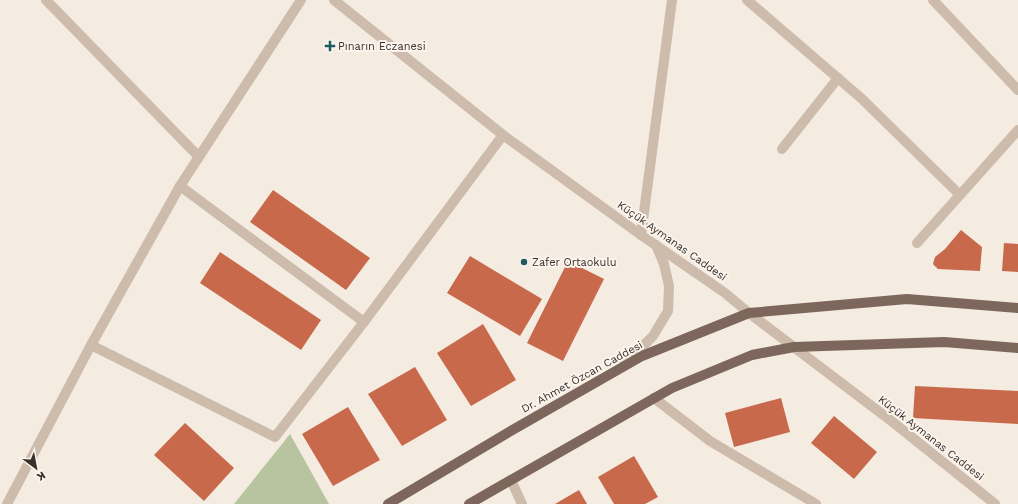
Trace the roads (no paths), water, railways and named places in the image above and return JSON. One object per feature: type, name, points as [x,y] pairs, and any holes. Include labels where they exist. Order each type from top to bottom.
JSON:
[{"type":"main road","name":"Dr. Ahmet Özcan Caddesi","points":[[388,504],[509,432],[642,356],[749,313],[907,299],[1018,308]]},
{"type":"main road","points":[[469,504],[672,388],[752,355],[794,347],[944,342],[1018,348]]},
{"type":"street","points":[[46,0],[199,157]]},
{"type":"street","points":[[7,504],[91,345],[180,186],[301,0]]},
{"type":"street","name":"Küçük Aymanas Caddesi","points":[[334,0],[503,134],[641,235],[725,293],[749,313],[894,423],[995,504]]},
{"type":"street","points":[[641,235],[672,0]]},
{"type":"street","points":[[747,0],[861,98],[960,195]]},
{"type":"street","points":[[933,0],[1018,90]]},
{"type":"street","points":[[782,149],[838,78]]},
{"type":"street","points":[[917,243],[1018,130]]},
{"type":"street","points":[[91,345],[275,437],[364,322],[503,134]]},
{"type":"street","points":[[180,186],[364,322]]},
{"type":"street","points":[[621,368],[653,336],[668,311],[669,286],[664,264],[656,245]]},
{"type":"street","points":[[654,398],[710,442],[816,504]]},
{"type":"street","points":[[511,480],[522,504]]},
{"type":"place","name":"Pınarın Eczanesi","points":[[330,46]]},
{"type":"place","name":"Zafer Ortaokulu","points":[[524,262]]}]
